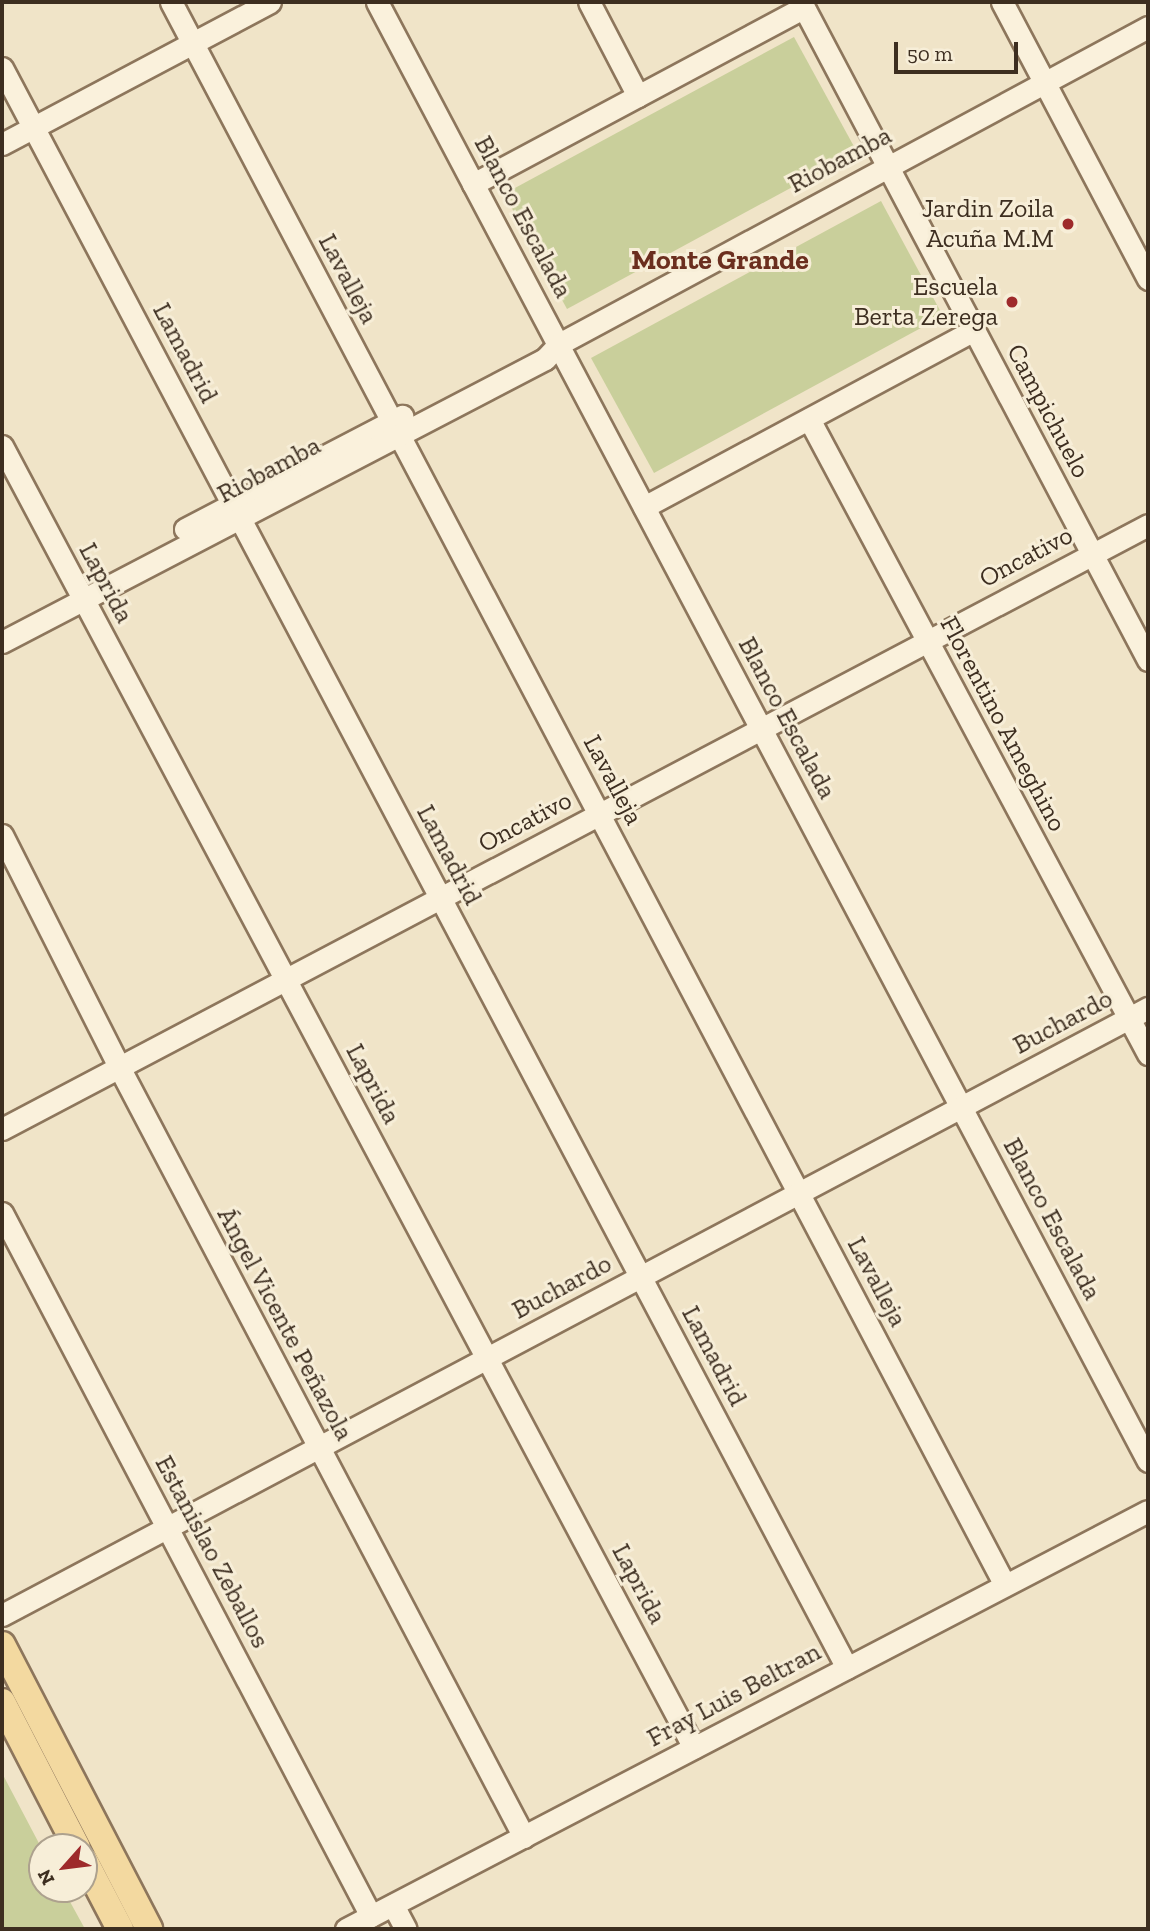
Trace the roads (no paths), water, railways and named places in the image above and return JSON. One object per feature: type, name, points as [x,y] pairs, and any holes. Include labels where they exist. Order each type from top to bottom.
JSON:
[{"type":"main road","points":[[2,1644],[149,1929]]},
{"type":"main road","points":[[2,1702],[70,1833]]},
{"type":"main road","points":[[98,1887],[120,1929]]},
{"type":"street","name":"Lavalleja","points":[[171,2],[1005,1585]]},
{"type":"street","points":[[2,144],[270,2]]},
{"type":"street","name":"Blanco Escalada","points":[[377,2],[1148,1461]]},
{"type":"street","points":[[589,2],[638,96]]},
{"type":"street","points":[[1002,2],[1148,279]]},
{"type":"street","points":[[473,184],[802,4]]},
{"type":"street","name":"Campichuelo","points":[[802,4],[1148,660]]},
{"type":"street","name":"Riobamba","points":[[2,642],[80,593],[395,427],[537,347],[559,344],[1148,27]]},
{"type":"street","name":"Lamadrid","points":[[2,68],[847,1668]]},
{"type":"street","points":[[644,507],[974,330]]},
{"type":"street","name":"Florentino Ameghino","points":[[809,419],[1148,1054]]},
{"type":"street","name":"Laprida","points":[[2,446],[694,1748]]},
{"type":"street","name":"Oncativo","points":[[2,1129],[1148,525]]},
{"type":"street","name":"Riobamba","points":[[2,626],[80,593]]},
{"type":"street","name":"Ángel Vicente Peñazola","points":[[2,835],[119,1067],[524,1837]]},
{"type":"street","name":"Buchardo","points":[[2,1615],[1148,1008]]},
{"type":"street","name":"Estanislao Zeballos","points":[[2,1213],[371,1916]]},
{"type":"street","name":"Fray Luis Beltran","points":[[346,1929],[1148,1511]]},
{"type":"street","points":[[393,1905],[406,1929]]},
{"type":"place","name":"Jardin Zoila Acuña M.M","points":[[1068,224]]},
{"type":"place","name":"Escuela Berta Zerega","points":[[1012,302]]},
{"type":"district","name":"Monte Grande","points":[[720,260]]}]
